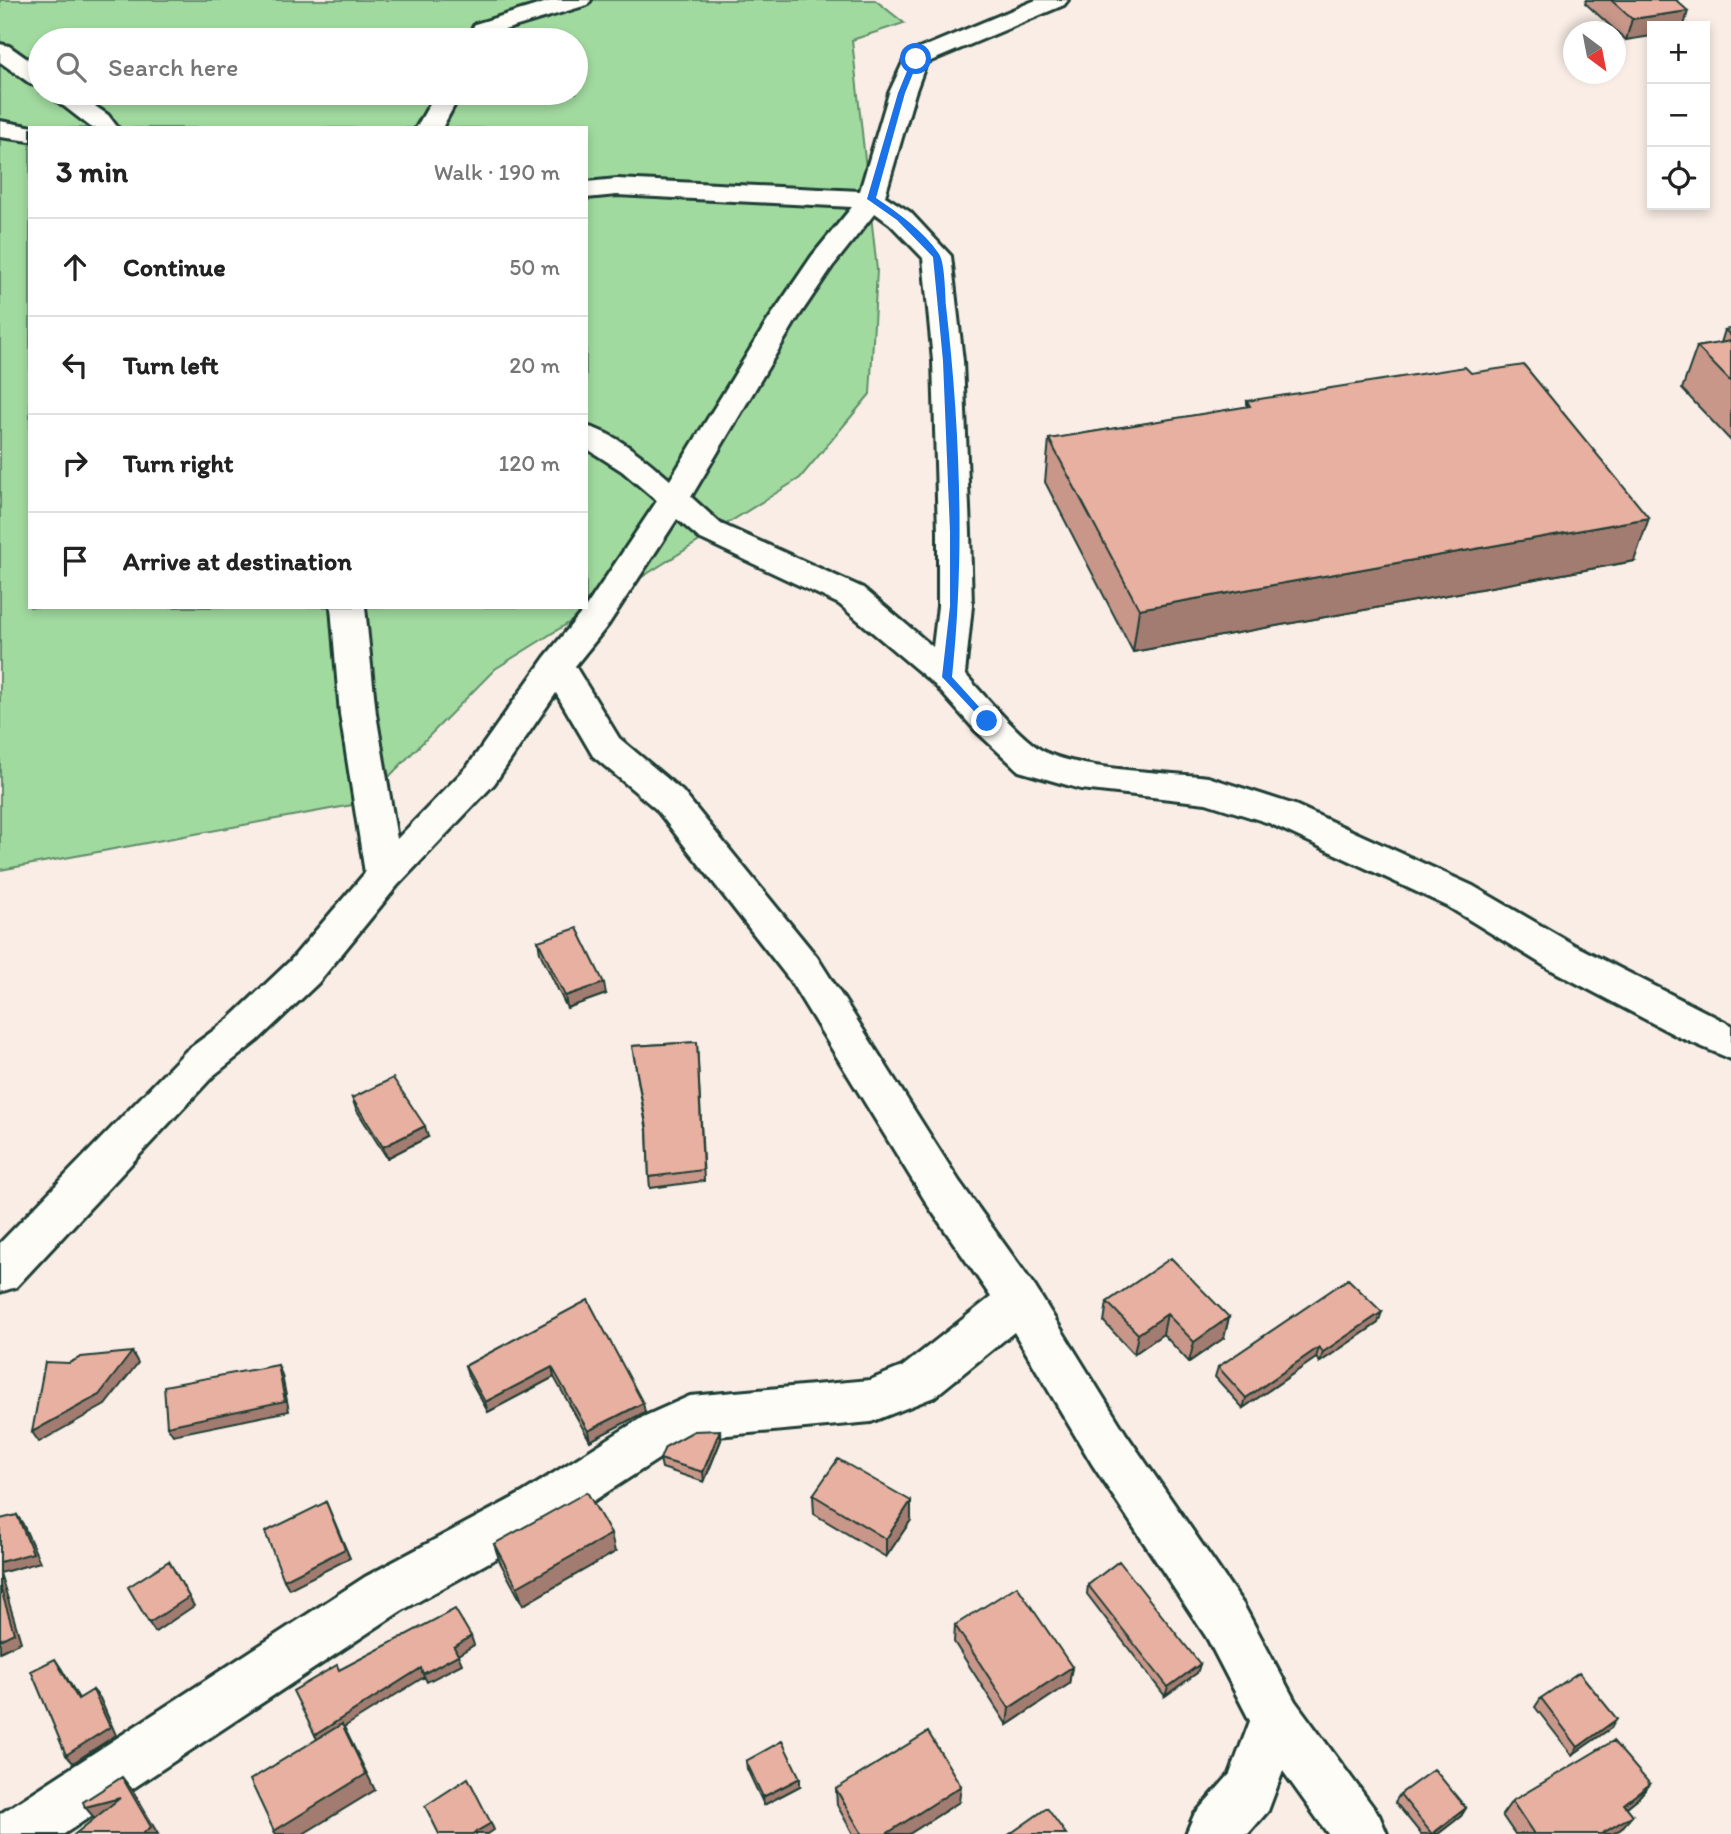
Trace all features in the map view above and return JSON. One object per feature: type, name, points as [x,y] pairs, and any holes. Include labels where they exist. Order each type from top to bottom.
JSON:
[{"type":"street","points":[[482,26],[579,0]]},
{"type":"street","points":[[0,1273],[200,1063],[243,1030],[304,972],[384,876],[481,775],[557,665],[596,617],[674,499],[781,322],[822,262],[849,232],[871,199],[902,93],[916,59],[1056,0]]},
{"type":"street","points":[[0,51],[28,71]]},
{"type":"street","points":[[77,105],[104,126]]},
{"type":"street","points":[[430,126],[442,105]]},
{"type":"street","points":[[0,129],[28,133]]},
{"type":"street","points":[[588,190],[617,187],[871,199],[900,218],[937,256],[948,361],[954,532],[955,606],[947,677]]},
{"type":"street","points":[[588,436],[633,464],[710,531],[851,596],[947,677],[987,721],[1032,762],[1081,776],[1208,790],[1282,814],[1460,896],[1562,957],[1693,1026],[1731,1042]]},
{"type":"street","points":[[348,609],[358,714],[384,876]]},
{"type":"street","points":[[557,665],[606,747],[669,800],[803,968],[944,1194],[1019,1301],[1109,1449],[1225,1621],[1278,1719],[1360,1834]]},
{"type":"street","points":[[16,1834],[383,1594],[539,1509],[660,1432],[690,1417],[871,1401],[918,1382],[1019,1301]]},
{"type":"street","points":[[1213,1834],[1249,1792],[1278,1719]]},
{"type":"green space","points":[[0,0],[875,0],[904,23],[852,40],[877,270],[870,394],[800,478],[495,669],[363,803],[0,870]]},
{"type":"building","points":[[1611,0],[1676,0],[1688,11],[1632,19]]},
{"type":"building","points":[[1731,341],[1731,382],[1697,347]]},
{"type":"building","points":[[1524,365],[1649,518],[1139,609],[1049,439],[1250,406],[1247,401],[1465,367],[1471,373]]},
{"type":"building","points":[[577,928],[604,983],[565,996],[538,941]]},
{"type":"building","points":[[697,1042],[703,1170],[649,1177],[647,1128],[632,1046]]},
{"type":"building","points":[[393,1078],[425,1126],[383,1147],[352,1098]]},
{"type":"building","points":[[1171,1258],[1229,1317],[1194,1342],[1167,1314],[1138,1334],[1107,1302]]},
{"type":"building","points":[[1348,1279],[1382,1312],[1323,1352],[1319,1347],[1246,1398],[1218,1367]]},
{"type":"building","points":[[588,1300],[643,1403],[588,1431],[552,1367],[485,1402],[465,1366]]},
{"type":"building","points":[[132,1352],[99,1395],[32,1432],[45,1362],[69,1363],[81,1357]]},
{"type":"building","points":[[278,1365],[285,1401],[167,1426],[164,1386]]},
{"type":"building","points":[[720,1430],[703,1472],[660,1459],[665,1447],[694,1431]]},
{"type":"building","points":[[838,1459],[911,1501],[886,1539],[813,1495]]},
{"type":"building","points":[[587,1492],[611,1534],[517,1587],[494,1544]]},
{"type":"building","points":[[326,1502],[345,1549],[284,1580],[265,1532]]},
{"type":"building","points":[[17,1515],[33,1553],[0,1562],[0,1519]]},
{"type":"building","points":[[169,1561],[189,1597],[149,1623],[128,1587]]},
{"type":"building","points":[[1119,1561],[1200,1664],[1168,1687],[1088,1585]]},
{"type":"building","points":[[0,1586],[14,1633],[0,1640]]},
{"type":"building","points":[[1017,1586],[1072,1667],[1009,1708],[955,1625]]},
{"type":"building","points":[[455,1609],[471,1636],[454,1647],[458,1655],[423,1674],[421,1668],[315,1735],[293,1691],[337,1665],[339,1670]]},
{"type":"building","points":[[55,1659],[78,1699],[93,1690],[110,1727],[66,1755],[31,1671]]},
{"type":"building","points":[[1579,1672],[1617,1719],[1578,1747],[1541,1698]]},
{"type":"building","points":[[342,1724],[366,1774],[274,1831],[250,1780]]},
{"type":"building","points":[[928,1732],[961,1786],[886,1834],[862,1834],[836,1789]]},
{"type":"building","points":[[782,1741],[800,1778],[763,1797],[746,1761]]},
{"type":"building","points":[[1613,1741],[1650,1784],[1624,1804],[1633,1815],[1601,1834],[1534,1834],[1512,1801]]},
{"type":"building","points":[[1434,1769],[1466,1808],[1432,1834],[1400,1794]]},
{"type":"building","points":[[122,1777],[151,1827],[142,1834],[75,1834],[120,1798],[85,1807],[83,1802]]},
{"type":"building","points":[[468,1778],[491,1823],[472,1834],[439,1834],[425,1806]]},
{"type":"building","points":[[1047,1808],[1066,1834],[1010,1834]]},
{"type":"route","points":[[916,59],[902,93],[871,199],[900,218],[937,256],[948,361],[954,532],[955,606],[947,677],[987,721]]}]
